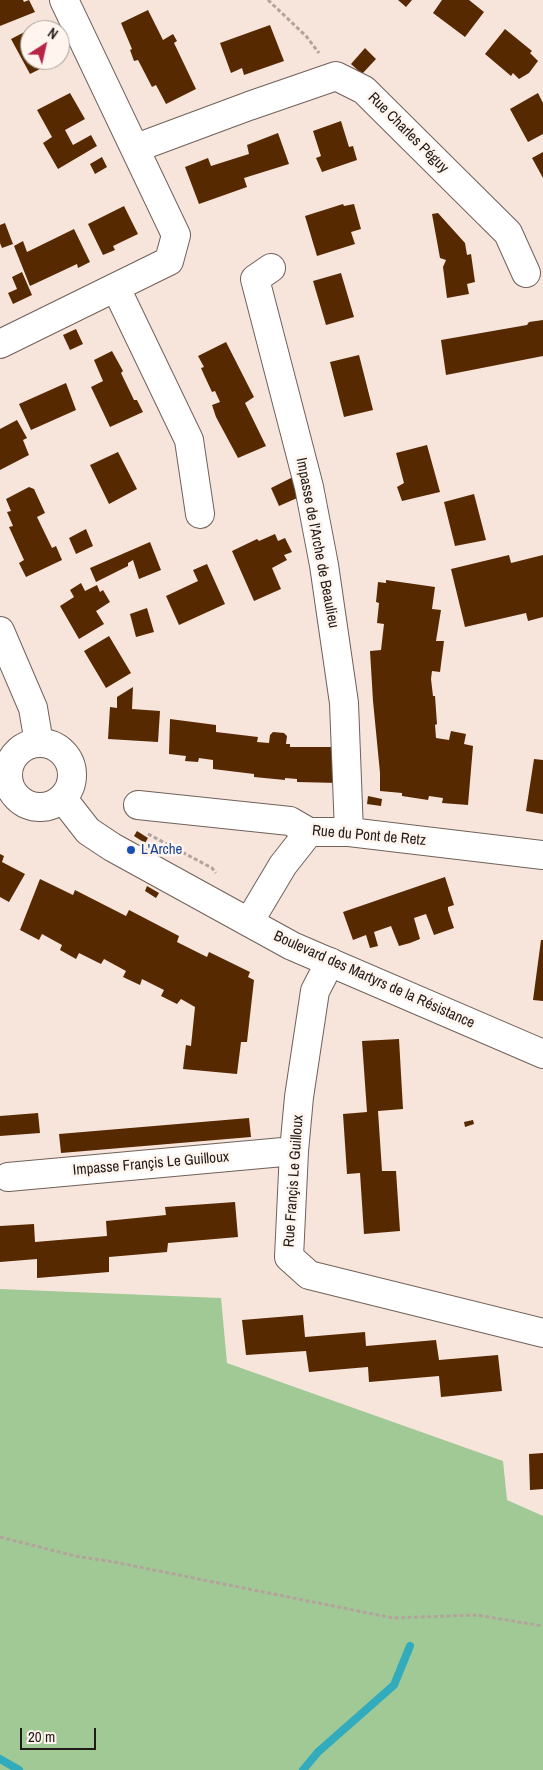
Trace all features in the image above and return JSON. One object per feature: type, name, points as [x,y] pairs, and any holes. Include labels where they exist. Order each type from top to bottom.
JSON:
[{"type":"street","points":[[0,344],[169,261],[176,235],[64,0]]},
{"type":"street","points":[[136,148],[336,76]]},
{"type":"street","name":"Rue Charles Péguy","points":[[336,76],[364,90],[508,233],[526,273]]},
{"type":"street","name":"Impasse de l'Arche de Beaulieu","points":[[271,268],[254,279],[309,487],[324,565],[344,703],[349,832]]},
{"type":"street","points":[[116,288],[189,440],[200,514]]},
{"type":"street","points":[[0,630],[34,708],[39,743]]},
{"type":"street","points":[[39,743],[50,745],[60,750],[72,768],[69,790],[54,805],[44,808],[34,807],[16,797],[10,788],[4,766],[20,750],[29,745],[39,743]]},
{"type":"street","name":"Boulevard des Martyrs de la Résistance","points":[[62,799],[88,830],[112,847],[292,946],[543,1054]]},
{"type":"street","name":"Rue du Pont de Retz","points":[[138,805],[290,820],[309,832],[349,832],[543,855]]},
{"type":"street","points":[[249,922],[283,865],[309,832]]},
{"type":"street","name":"Rue Françis Le Guilloux","points":[[330,962],[316,991],[300,1097],[294,1151],[289,1257],[310,1275],[543,1333]]},
{"type":"street","name":"Impasse Françis Le Guilloux","points":[[8,1176],[294,1151]]},
{"type":"path","points":[[268,0],[306,36],[336,76]]},
{"type":"path","points":[[0,1537],[75,1556],[114,1562],[393,1618],[477,1615],[543,1626]]},
{"type":"green space","points":[[0,1289],[221,1298],[227,1363],[503,1461],[507,1500],[543,1516],[543,1770],[0,1770]]},
{"type":"building","points":[[0,0],[23,0],[24,2],[29,0],[35,12],[0,26]]},
{"type":"building","points":[[398,0],[412,0],[406,7]]},
{"type":"building","points":[[442,0],[469,0],[484,12],[465,37],[433,13]]},
{"type":"building","points":[[148,10],[163,40],[173,34],[177,41],[174,43],[196,89],[166,104],[156,85],[152,87],[138,60],[134,61],[130,50],[132,49],[121,23]]},
{"type":"building","points":[[270,25],[284,61],[244,75],[242,68],[231,73],[220,43]]},
{"type":"building","points":[[505,29],[532,51],[530,53],[538,61],[529,73],[519,79],[513,73],[511,76],[485,54]]},
{"type":"building","points":[[20,34],[20,56],[11,39]]},
{"type":"building","points":[[365,48],[376,59],[362,74],[351,64]]},
{"type":"building","points":[[28,70],[38,70],[30,74]]},
{"type":"building","points":[[70,93],[85,119],[65,130],[73,145],[91,135],[97,146],[58,169],[43,143],[52,137],[37,110]]},
{"type":"building","points":[[538,93],[543,103],[543,134],[528,142],[510,109]]},
{"type":"building","points":[[341,121],[349,147],[353,146],[357,160],[322,172],[316,158],[321,156],[313,131]]},
{"type":"building","points":[[278,133],[289,164],[244,178],[247,187],[199,204],[185,167],[208,158],[211,166],[249,154],[247,145]]},
{"type":"building","points":[[543,152],[543,178],[532,158]]},
{"type":"building","points":[[102,157],[107,167],[95,174],[90,164]]},
{"type":"building","points":[[343,204],[344,206],[354,204],[361,229],[351,232],[355,244],[317,256],[305,216]]},
{"type":"building","points":[[124,206],[138,234],[113,246],[115,250],[103,255],[88,224]]},
{"type":"building","points":[[438,213],[465,243],[467,255],[471,254],[475,282],[467,284],[469,294],[447,298],[443,267],[446,260],[440,258],[432,214]]},
{"type":"building","points":[[5,223],[13,244],[2,248],[0,243],[0,225]]},
{"type":"building","points":[[74,229],[90,262],[78,268],[77,264],[30,286],[14,246],[23,241],[27,252]]},
{"type":"building","points":[[22,272],[32,295],[13,304],[8,293],[17,289],[12,277]]},
{"type":"building","points":[[341,273],[354,317],[326,325],[313,281]]},
{"type":"building","points":[[543,320],[543,356],[446,375],[441,340],[527,325],[529,322]]},
{"type":"building","points":[[76,329],[83,344],[70,350],[63,335]]},
{"type":"building","points":[[226,342],[254,397],[245,403],[266,446],[238,458],[216,417],[212,405],[220,402],[215,391],[212,392],[201,368],[204,367],[198,356]]},
{"type":"building","points":[[112,351],[123,371],[121,373],[134,400],[137,400],[143,412],[110,427],[91,387],[103,381],[94,360]]},
{"type":"building","points":[[359,355],[373,410],[344,417],[330,362]]},
{"type":"building","points":[[66,383],[76,410],[31,430],[19,404]]},
{"type":"building","points":[[17,420],[27,438],[23,440],[29,455],[0,470],[0,429]]},
{"type":"building","points":[[427,445],[440,492],[402,501],[397,487],[404,483],[396,453]]},
{"type":"building","points":[[118,452],[137,489],[109,504],[90,465]]},
{"type":"building","points":[[299,474],[304,495],[279,506],[271,488]]},
{"type":"building","points":[[29,487],[34,489],[45,513],[37,517],[52,548],[56,546],[62,560],[26,577],[19,563],[24,560],[9,527],[13,526],[7,512],[11,511],[6,499]]},
{"type":"building","points":[[474,494],[486,540],[455,546],[444,502]]},
{"type":"building","points":[[86,529],[93,546],[76,554],[69,538]]},
{"type":"building","points":[[275,534],[278,541],[285,538],[292,552],[284,555],[287,560],[272,568],[281,589],[254,601],[232,551],[257,539],[259,541]]},
{"type":"building","points":[[150,542],[161,570],[139,579],[133,560],[128,563],[128,566],[96,582],[90,568]]},
{"type":"building","points":[[509,555],[511,563],[543,555],[543,617],[528,621],[526,613],[465,627],[451,569]]},
{"type":"building","points":[[207,564],[225,604],[179,625],[166,596],[198,581],[193,570]]},
{"type":"building","points":[[386,580],[435,587],[432,609],[441,610],[436,641],[444,641],[440,672],[432,671],[431,679],[433,696],[435,696],[436,738],[449,740],[451,731],[466,734],[464,744],[473,746],[468,805],[442,803],[443,798],[429,796],[428,800],[402,796],[402,793],[380,791],[370,651],[381,650],[384,624],[377,623],[379,603],[376,602],[378,582],[386,583]]},
{"type":"building","points":[[81,583],[85,591],[97,585],[100,592],[103,590],[110,602],[96,611],[104,624],[79,639],[60,606],[74,597],[70,590]]},
{"type":"building","points":[[147,608],[154,632],[136,637],[130,614]]},
{"type":"building","points":[[109,636],[131,673],[106,688],[84,651]]},
{"type":"building","points":[[133,687],[132,709],[160,711],[158,742],[108,739],[110,707],[117,708],[117,697]]},
{"type":"building","points":[[170,719],[216,725],[216,732],[258,737],[257,742],[269,743],[270,735],[273,732],[284,733],[287,736],[286,744],[290,744],[290,747],[336,747],[339,783],[297,782],[297,779],[285,778],[285,780],[254,777],[254,774],[213,769],[213,760],[199,758],[198,762],[185,761],[186,756],[169,754]]},
{"type":"building","points":[[534,759],[543,760],[543,814],[526,811]]},
{"type":"building","points":[[368,796],[382,799],[381,806],[367,804]]},
{"type":"building","points":[[137,831],[148,838],[145,843],[134,836]]},
{"type":"building","points":[[0,854],[4,856],[2,862],[25,874],[9,902],[0,897]]},
{"type":"building","points":[[445,877],[454,905],[448,907],[448,910],[454,928],[434,935],[426,914],[414,918],[420,939],[410,943],[399,946],[391,926],[374,932],[378,946],[370,948],[366,935],[353,940],[343,912]]},
{"type":"building","points":[[40,879],[73,895],[75,890],[126,916],[129,910],[179,936],[177,942],[207,957],[209,952],[250,972],[248,977],[254,980],[247,1042],[241,1042],[237,1074],[183,1069],[186,1045],[191,1046],[195,1007],[181,999],[177,1004],[161,996],[164,990],[142,979],[140,985],[123,977],[126,971],[104,959],[101,964],[79,953],[76,959],[60,950],[62,945],[42,934],[39,940],[20,930]]},
{"type":"building","points":[[147,886],[159,893],[156,898],[145,891]]},
{"type":"building","points":[[541,940],[543,940],[543,1001],[533,1000]]},
{"type":"building","points":[[399,1039],[403,1109],[378,1111],[382,1171],[396,1171],[400,1231],[364,1234],[360,1173],[347,1174],[343,1114],[367,1112],[362,1041]]},
{"type":"building","points":[[38,1113],[40,1133],[0,1136],[0,1116]]},
{"type":"building","points":[[249,1118],[251,1137],[61,1153],[59,1134]]},
{"type":"building","points":[[473,1120],[474,1124],[465,1127],[464,1122]]},
{"type":"building","points":[[235,1202],[238,1237],[168,1243],[167,1252],[109,1257],[109,1272],[37,1278],[37,1259],[0,1262],[0,1226],[34,1224],[35,1242],[107,1236],[106,1221],[166,1215],[165,1207]]},
{"type":"building","points":[[303,1315],[305,1337],[365,1332],[366,1346],[436,1340],[439,1360],[498,1355],[502,1391],[441,1397],[439,1376],[369,1382],[368,1367],[309,1372],[306,1351],[246,1355],[242,1320]]},
{"type":"building","points":[[543,1453],[543,1489],[530,1490],[529,1454]]},
{"type":"waterway","points":[[303,1770],[318,1752],[394,1685],[410,1646]]},
{"type":"waterway","points":[[0,1759],[19,1770]]},
{"type":"place","name":"L'Arche","points":[[131,850]]}]
